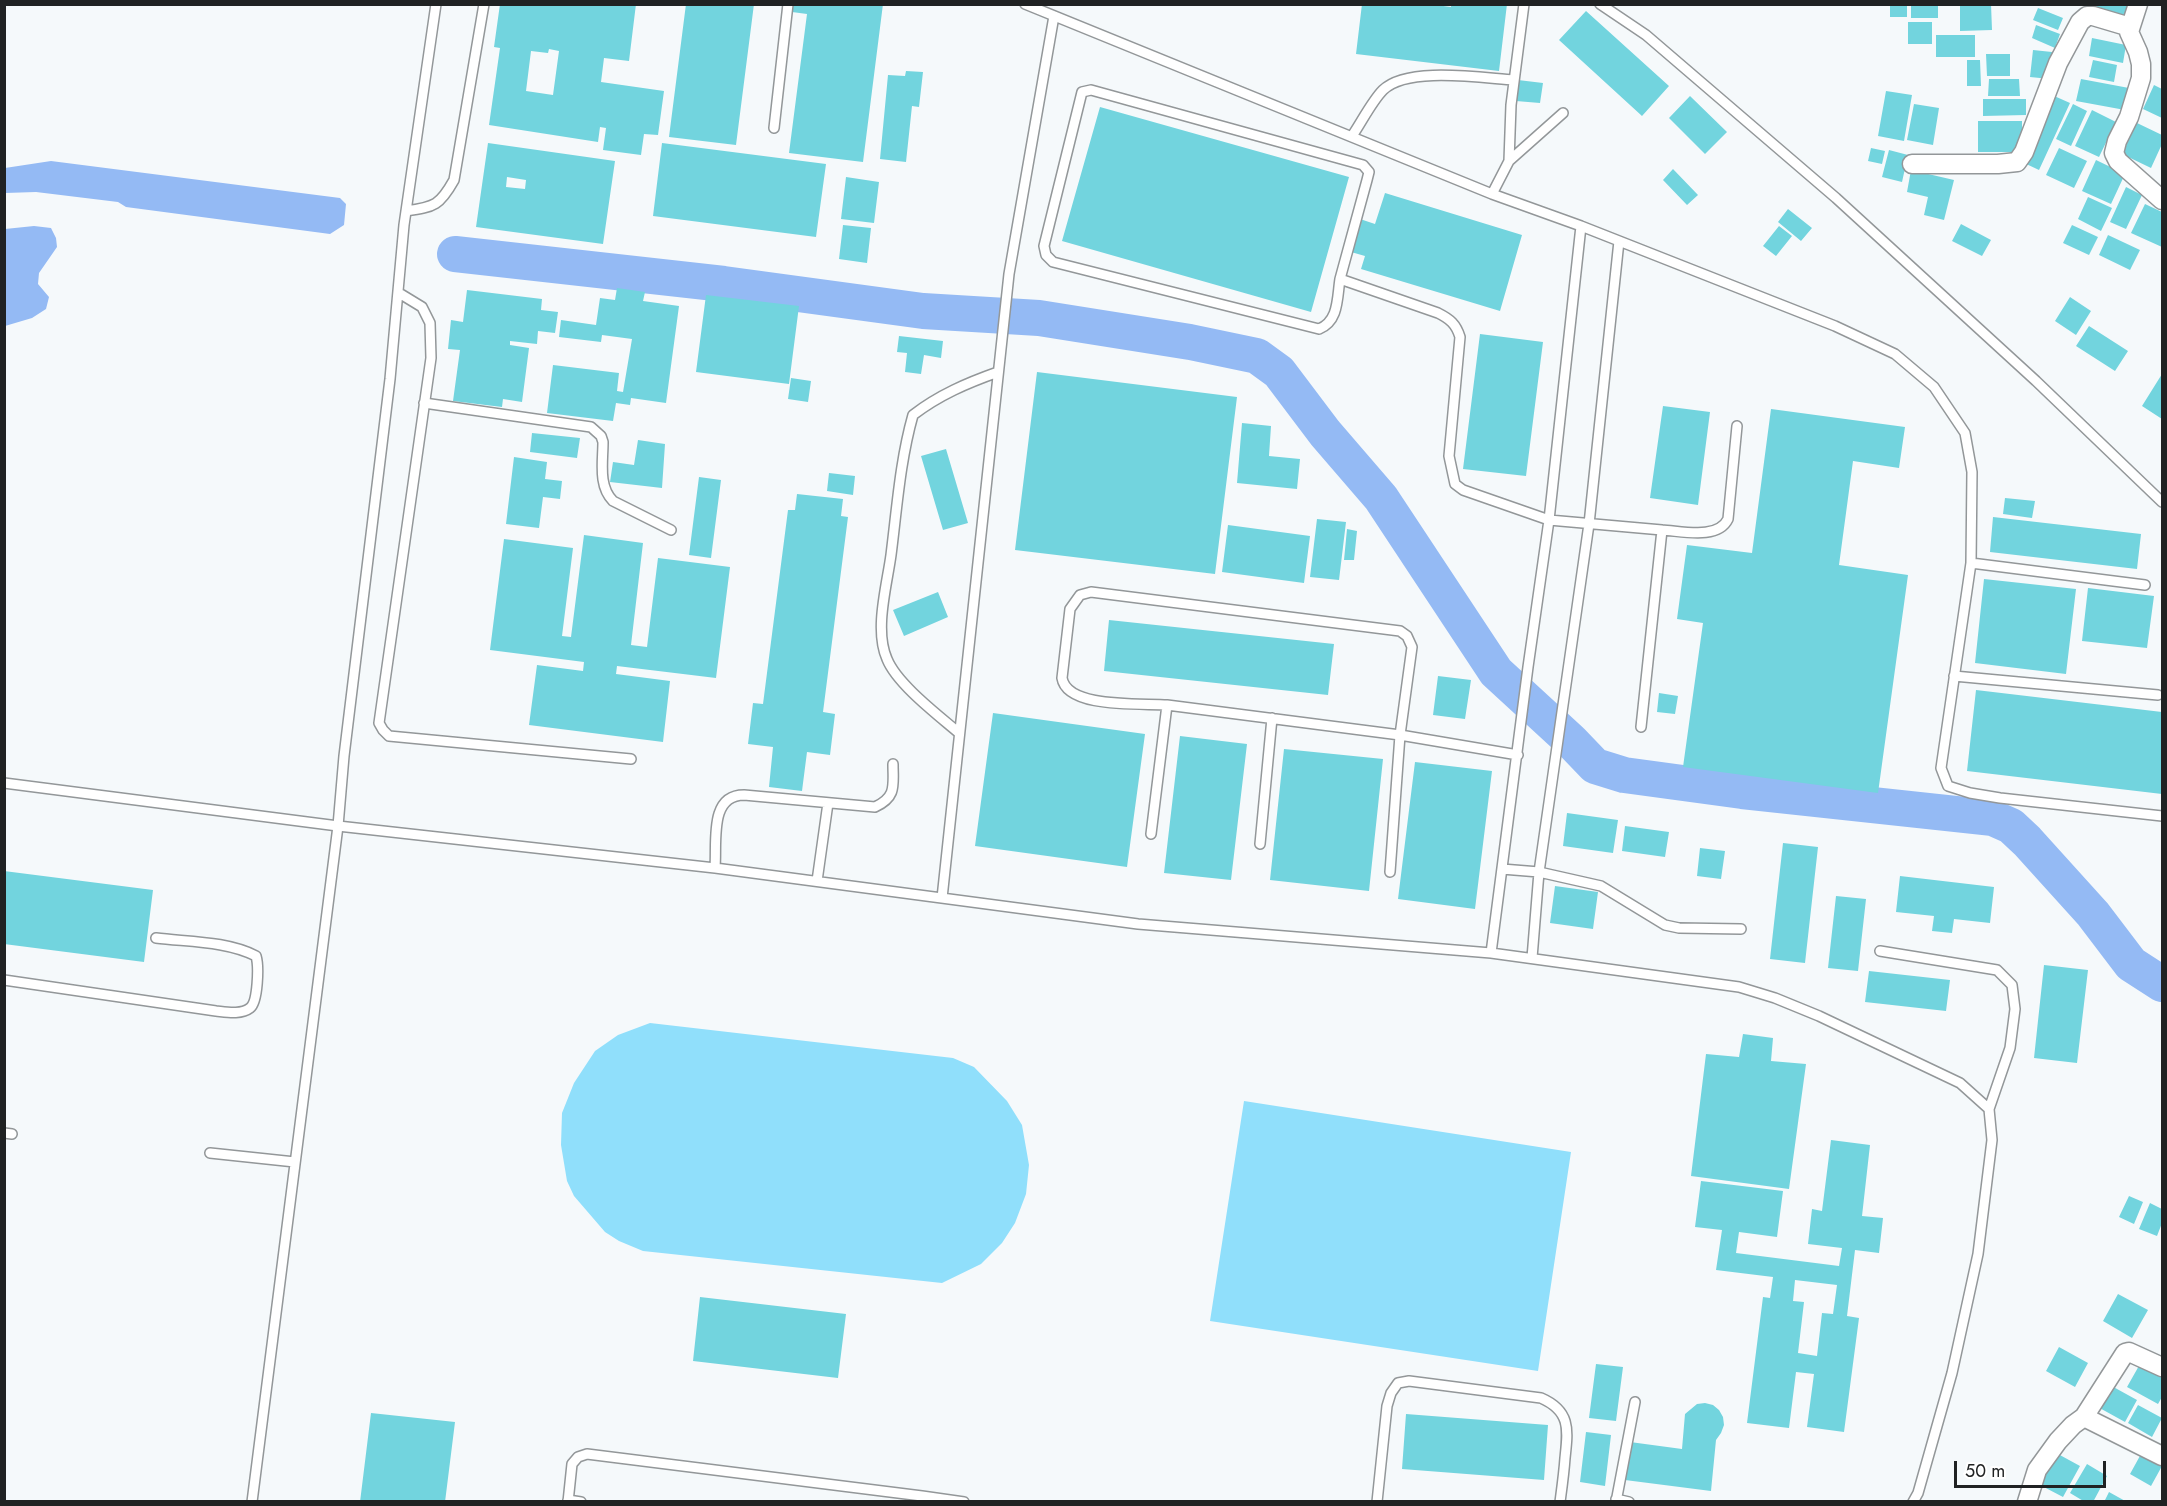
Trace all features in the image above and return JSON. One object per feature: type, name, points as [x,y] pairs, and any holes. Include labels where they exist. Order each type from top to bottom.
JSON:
[{"type":"street","points":[[2138,4],[2129,32],[2141,64],[2141,78],[2129,117],[2117,141],[2114,153],[2118,160],[2163,200]]},
{"type":"street","points":[[1912,164],[2017,162],[2021,158],[2058,63],[2080,22],[2086,16],[2093,16],[2130,27]]},
{"type":"street","points":[[2027,1502],[2037,1470],[2058,1441],[2084,1417],[2127,1352],[2163,1367]]},
{"type":"street","points":[[2084,1417],[2163,1456]]},
{"type":"lane","points":[[252,1502],[338,826],[344,756],[390,379],[404,225],[436,4]]},
{"type":"lane","points":[[406,211],[436,205],[445,197],[454,180],[484,4]]},
{"type":"lane","points":[[774,128],[788,4]]},
{"type":"lane","points":[[1025,4],[1492,194],[1581,226],[1835,326],[1894,354],[1934,387],[1965,433],[1972,472],[1971,563],[1941,768],[1948,786],[2000,798],[2163,816]]},
{"type":"lane","points":[[1509,161],[1510,105],[1524,4]]},
{"type":"lane","points":[[1600,4],[1646,35],[1836,198],[2036,381],[2163,502]]},
{"type":"lane","points":[[942,898],[1009,274],[1054,16]]},
{"type":"lane","points":[[1352,136],[1384,89],[1407,78],[1437,75],[1514,80]]},
{"type":"lane","points":[[1091,90],[1363,165],[1369,172],[1340,279],[1335,314],[1328,326],[1319,329],[1053,262],[1046,255],[1044,246],[1082,92],[1091,90]]},
{"type":"lane","points":[[1492,194],[1509,161],[1563,113]]},
{"type":"lane","points":[[1491,953],[1549,520],[1581,226]]},
{"type":"lane","points":[[1532,958],[1539,872],[1589,524],[1619,241]]},
{"type":"lane","points":[[1340,279],[1438,313],[1450,319],[1457,327],[1460,338],[1449,456],[1455,484],[1463,490],[1549,520],[1662,530],[1706,532],[1718,530],[1725,525],[1728,519],[1737,426]]},
{"type":"lane","points":[[399,293],[422,307],[430,323],[431,358],[379,723],[389,736],[632,759]]},
{"type":"lane","points":[[959,733],[892,670],[883,644],[882,612],[896,506],[913,415],[957,387],[998,372]]},
{"type":"lane","points":[[424,403],[591,427],[601,436],[603,442],[603,482],[607,495],[613,501],[671,530]]},
{"type":"lane","points":[[1641,727],[1662,530]]},
{"type":"lane","points":[[1971,563],[2145,585]]},
{"type":"lane","points":[[1390,872],[1400,735],[1412,647],[1407,636],[1400,631],[1091,592],[1080,595],[1070,609],[1062,678],[1063,686],[1070,692],[1091,701],[1167,705],[1272,718],[1400,735],[1518,755]]},
{"type":"lane","points":[[1954,676],[2158,695]]},
{"type":"lane","points":[[1150,834],[1167,705]]},
{"type":"lane","points":[[1260,844],[1272,718]]},
{"type":"lane","points":[[714,868],[719,809],[727,798],[744,795],[875,807],[887,802],[892,793],[893,764]]},
{"type":"lane","points":[[4,783],[338,826],[714,868],[1138,924],[1491,953],[1739,987],[1818,1016],[1960,1083],[1989,1109]]},
{"type":"lane","points":[[817,881],[828,803]]},
{"type":"lane","points":[[1502,869],[1539,872],[1602,886],[1665,925],[1741,929]]},
{"type":"lane","points":[[4,980],[216,1011],[240,1012],[250,1008],[255,1002],[258,964],[256,956],[225,946],[156,938]]},
{"type":"lane","points":[[1880,951],[1997,970],[2012,985],[2015,1009],[2010,1048],[1989,1109],[1992,1140],[1978,1254],[1952,1373],[1918,1493],[1913,1502]]},
{"type":"lane","points":[[210,1153],[295,1162]]},
{"type":"lane","points":[[1377,1502],[1387,1406],[1391,1393],[1398,1383],[1409,1381],[1540,1398],[1553,1404],[1563,1415],[1568,1430],[1560,1502]]},
{"type":"lane","points":[[1629,1502],[1616,1500],[1635,1402]]},
{"type":"lane","points":[[581,1502],[568,1501],[572,1464],[578,1457],[587,1454],[922,1499],[964,1502]]},
{"type":"shaded area","points":[[51,161],[340,198],[346,204],[344,225],[330,234],[126,207],[118,202],[36,192],[5,193],[5,168]]},
{"type":"shaded area","points":[[34,226],[51,228],[56,238],[57,247],[39,273],[38,284],[49,297],[46,309],[32,318],[5,326],[5,229]]},
{"type":"shaded area","points":[[650,1023],[953,1058],[974,1067],[1007,1101],[1022,1125],[1029,1165],[1026,1194],[1015,1223],[1002,1243],[981,1264],[942,1283],[643,1251],[619,1241],[605,1232],[574,1196],[567,1181],[561,1145],[562,1113],[574,1083],[595,1051],[618,1035]]},
{"type":"shaded area","points":[[1244,1101],[1571,1152],[1538,1371],[1210,1321]]},
{"type":"building","points":[[500,4],[636,4],[629,61],[604,58],[601,82],[664,91],[658,135],[644,134],[641,155],[603,150],[606,128],[600,127],[598,142],[489,125],[500,48],[494,47]],"holes":[[[549,49],[559,51],[553,95],[526,91],[531,51],[548,53]]]},
{"type":"building","points":[[686,4],[754,4],[736,145],[669,137]]},
{"type":"building","points":[[793,4],[883,4],[863,162],[789,153],[807,14],[792,12]]},
{"type":"building","points":[[1362,4],[1428,4],[1451,7],[1451,4],[1507,4],[1499,71],[1356,54]]},
{"type":"building","points":[[1890,4],[1907,4],[1907,17],[1890,17]]},
{"type":"building","points":[[1911,4],[1938,4],[1938,18],[1911,18]]},
{"type":"building","points":[[1960,4],[1991,4],[1992,30],[1960,31]]},
{"type":"building","points":[[2088,4],[2130,4],[2126,16]]},
{"type":"building","points":[[2038,8],[2063,18],[2058,30],[2033,20]]},
{"type":"building","points":[[1586,11],[1669,86],[1642,116],[1559,40]]},
{"type":"building","points":[[1908,22],[1932,22],[1932,44],[1908,44]]},
{"type":"building","points":[[2036,25],[2060,34],[2055,48],[2032,38]]},
{"type":"building","points":[[1936,35],[1975,35],[1975,57],[1936,57]]},
{"type":"building","points":[[2092,38],[2126,45],[2123,63],[2089,56]]},
{"type":"building","points":[[2033,50],[2052,52],[2050,79],[2030,77]]},
{"type":"building","points":[[1986,54],[2010,54],[2010,76],[1987,76]]},
{"type":"building","points":[[1967,60],[1980,60],[1981,86],[1967,86]]},
{"type":"building","points":[[2093,60],[2117,65],[2114,82],[2089,77]]},
{"type":"building","points":[[906,71],[923,72],[919,107],[912,106],[906,162],[880,159],[888,75],[905,76]]},
{"type":"building","points":[[1989,79],[2019,79],[2020,96],[1988,96]]},
{"type":"building","points":[[2081,79],[2129,88],[2125,110],[2076,101]]},
{"type":"building","points":[[1518,80],[1543,83],[1540,103],[1516,101]]},
{"type":"building","points":[[2154,85],[2162,89],[2162,118],[2143,109]]},
{"type":"building","points":[[1886,91],[1912,95],[1904,141],[1878,136]]},
{"type":"building","points":[[2052,95],[2070,103],[2039,170],[2022,162]]},
{"type":"building","points":[[1690,96],[1727,132],[1705,154],[1669,118]]},
{"type":"building","points":[[1983,99],[2026,99],[2026,115],[1983,116]]},
{"type":"building","points":[[1914,104],[1939,108],[1933,145],[1907,140]]},
{"type":"building","points":[[2073,104],[2087,111],[2071,146],[2056,139]]},
{"type":"building","points":[[1100,107],[1349,177],[1311,312],[1062,241]]},
{"type":"building","points":[[2092,110],[2116,122],[2099,157],[2075,146]]},
{"type":"building","points":[[1978,121],[2022,121],[2022,152],[1978,152]]},
{"type":"building","points":[[2137,123],[2162,135],[2162,144],[2151,168],[2122,154]]},
{"type":"building","points":[[488,143],[615,161],[603,244],[476,227]],"holes":[[[507,177],[526,180],[525,189],[506,187]]]},
{"type":"building","points":[[662,143],[826,164],[816,237],[653,216]]},
{"type":"building","points":[[1871,148],[1885,151],[1882,164],[1868,161]]},
{"type":"building","points":[[2059,148],[2087,161],[2074,188],[2046,175]]},
{"type":"building","points":[[1889,150],[1908,155],[1902,182],[1882,177]]},
{"type":"building","points":[[2096,160],[2125,174],[2111,204],[2082,191]]},
{"type":"building","points":[[1673,169],[1698,195],[1687,205],[1663,180]]},
{"type":"building","points":[[1911,170],[1954,180],[1944,220],[1924,215],[1928,197],[1907,192]]},
{"type":"building","points":[[846,177],[879,182],[874,223],[841,219]]},
{"type":"building","points":[[2126,187],[2142,195],[2126,229],[2110,222]]},
{"type":"building","points":[[1385,193],[1522,235],[1500,311],[1361,269],[1365,256],[1351,252],[1360,219],[1375,224]]},
{"type":"building","points":[[2088,197],[2112,208],[2101,231],[2078,219]]},
{"type":"building","points":[[2145,204],[2162,212],[2162,247],[2131,233]]},
{"type":"building","points":[[1788,209],[1812,228],[1801,241],[1778,222]]},
{"type":"building","points":[[1961,224],[1991,240],[1982,256],[1952,241]]},
{"type":"building","points":[[843,225],[871,228],[867,263],[839,259]]},
{"type":"building","points":[[2072,225],[2098,237],[2089,255],[2063,243]]},
{"type":"building","points":[[1779,226],[1792,236],[1776,256],[1763,246]]},
{"type":"building","points":[[2108,235],[2140,250],[2130,270],[2099,255]]},
{"type":"building","points":[[617,288],[645,292],[643,301],[679,306],[666,403],[631,398],[630,405],[616,403],[613,421],[547,413],[553,365],[619,373],[617,391],[623,392],[632,339],[602,335],[601,342],[559,337],[561,320],[596,325],[600,298],[615,300]]},
{"type":"building","points":[[467,290],[542,299],[541,310],[558,312],[555,333],[538,331],[537,344],[510,341],[510,345],[529,348],[522,402],[503,399],[502,407],[453,401],[460,350],[448,349],[451,320],[463,322]]},
{"type":"building","points":[[706,295],[799,306],[789,384],[696,372]]},
{"type":"building","points":[[2070,297],[2091,311],[2076,335],[2055,321]]},
{"type":"building","points":[[2089,326],[2128,351],[2115,371],[2076,346]]},
{"type":"building","points":[[1480,334],[1543,342],[1526,476],[1463,469]]},
{"type":"building","points":[[899,336],[943,341],[941,358],[924,355],[921,374],[905,372],[907,353],[897,352]]},
{"type":"building","points":[[1037,372],[1237,397],[1215,574],[1015,550]]},
{"type":"building","points":[[2162,374],[2162,419],[2142,406]]},
{"type":"building","points":[[791,378],[811,381],[808,402],[788,399]]},
{"type":"building","points":[[1663,406],[1710,412],[1698,505],[1650,498]]},
{"type":"building","points":[[1771,409],[1905,427],[1899,468],[1853,461],[1839,565],[1908,575],[1878,793],[1683,767],[1703,623],[1677,619],[1687,545],[1752,553]]},
{"type":"building","points":[[1242,423],[1271,426],[1269,456],[1300,459],[1297,489],[1237,483]]},
{"type":"building","points":[[532,433],[580,438],[577,458],[530,452]]},
{"type":"building","points":[[638,440],[665,444],[662,488],[610,482],[613,462],[634,465]]},
{"type":"building","points":[[946,449],[968,523],[943,530],[921,456]]},
{"type":"building","points":[[514,457],[547,462],[545,479],[562,481],[560,499],[543,497],[539,528],[506,524]]},
{"type":"building","points":[[829,473],[855,476],[853,495],[827,491]]},
{"type":"building","points":[[699,477],[721,480],[711,558],[689,555]]},
{"type":"building","points":[[797,494],[843,499],[841,516],[848,517],[823,712],[835,714],[830,755],[807,752],[802,791],[769,787],[773,747],[748,744],[753,703],[763,704],[788,510],[795,510]]},
{"type":"building","points":[[2005,498],[2035,501],[2032,518],[2003,514]]},
{"type":"building","points":[[1993,517],[2141,534],[2137,569],[1990,552]]},
{"type":"building","points":[[1317,519],[1346,522],[1339,580],[1310,577]]},
{"type":"building","points":[[1228,525],[1310,536],[1304,583],[1222,572]]},
{"type":"building","points":[[1347,529],[1357,531],[1354,560],[1344,560]]},
{"type":"building","points":[[584,535],[643,543],[631,645],[647,647],[658,558],[730,567],[716,678],[617,666],[616,674],[670,681],[663,742],[529,725],[537,665],[583,671],[584,662],[490,650],[504,539],[573,548],[562,636],[571,637]]},
{"type":"building","points":[[1984,579],[2076,589],[2066,674],[1975,663]]},
{"type":"building","points":[[2088,588],[2154,596],[2147,648],[2082,641]]},
{"type":"building","points":[[938,592],[948,617],[904,636],[893,610]]},
{"type":"building","points":[[1109,620],[1334,644],[1328,695],[1104,671]]},
{"type":"building","points":[[1438,676],[1471,680],[1465,719],[1433,715]]},
{"type":"building","points":[[1976,690],[2162,712],[2162,794],[1967,771]]},
{"type":"building","points":[[1659,693],[1678,696],[1675,714],[1657,712]]},
{"type":"building","points":[[993,713],[1145,734],[1127,867],[975,846]]},
{"type":"building","points":[[1180,736],[1247,744],[1231,880],[1164,873]]},
{"type":"building","points":[[1284,749],[1383,759],[1369,891],[1270,880]]},
{"type":"building","points":[[1415,762],[1492,771],[1475,909],[1398,899]]},
{"type":"building","points":[[1567,813],[1618,820],[1613,853],[1563,846]]},
{"type":"building","points":[[1625,826],[1669,832],[1665,857],[1622,851]]},
{"type":"building","points":[[1783,843],[1818,847],[1805,963],[1770,959]]},
{"type":"building","points":[[1700,848],[1725,851],[1721,879],[1697,876]]},
{"type":"building","points":[[4,871],[153,890],[144,962],[4,944]]},
{"type":"building","points":[[1900,876],[1994,887],[1990,923],[1954,919],[1952,933],[1932,931],[1934,916],[1896,912]]},
{"type":"building","points":[[1555,886],[1598,892],[1593,929],[1550,923]]},
{"type":"building","points":[[1836,896],[1866,899],[1858,971],[1828,968]]},
{"type":"building","points":[[2044,965],[2088,970],[2077,1063],[2034,1058]]},
{"type":"building","points":[[1869,971],[1950,980],[1946,1011],[1865,1002]]},
{"type":"building","points":[[1743,1034],[1773,1038],[1771,1061],[1806,1064],[1789,1189],[1691,1176],[1706,1054],[1739,1057]]},
{"type":"building","points":[[1831,1140],[1870,1145],[1862,1216],[1883,1218],[1879,1253],[1855,1250],[1847,1316],[1859,1318],[1844,1432],[1807,1427],[1814,1374],[1796,1372],[1789,1428],[1747,1423],[1763,1297],[1770,1298],[1773,1277],[1716,1270],[1722,1230],[1695,1227],[1701,1181],[1783,1191],[1777,1237],[1739,1232],[1736,1253],[1839,1266],[1842,1248],[1808,1244],[1812,1209],[1822,1211]],"holes":[[[1795,1280],[1837,1285],[1833,1314],[1822,1313],[1817,1356],[1798,1353],[1804,1302],[1793,1301]]]},
{"type":"building","points":[[2129,1196],[2143,1202],[2134,1224],[2119,1217]]},
{"type":"building","points":[[2150,1203],[2162,1209],[2162,1223],[2157,1236],[2139,1229]]},
{"type":"building","points":[[2118,1294],[2148,1310],[2132,1338],[2103,1321]]},
{"type":"building","points":[[700,1297],[846,1314],[838,1378],[693,1361]]},
{"type":"building","points":[[2059,1347],[2088,1363],[2075,1387],[2046,1371]]},
{"type":"building","points":[[1596,1364],[1623,1367],[1616,1421],[1589,1418]]},
{"type":"building","points":[[2140,1364],[2162,1377],[2162,1397],[2158,1404],[2127,1387]]},
{"type":"building","points":[[2108,1384],[2137,1400],[2125,1422],[2096,1406]]},
{"type":"building","points":[[1705,1403],[1719,1410],[1724,1425],[1716,1440],[1711,1491],[1625,1480],[1630,1442],[1682,1449],[1685,1414],[1697,1404]]},
{"type":"building","points":[[2138,1405],[2162,1418],[2152,1437],[2128,1423]]},
{"type":"building","points":[[371,1413],[455,1422],[445,1502],[360,1502]]},
{"type":"building","points":[[1406,1414],[1548,1425],[1544,1480],[1402,1469]]},
{"type":"building","points":[[1586,1432],[1611,1435],[1605,1486],[1580,1482]]},
{"type":"building","points":[[2058,1454],[2080,1466],[2063,1497],[2040,1485]]},
{"type":"building","points":[[2141,1454],[2162,1466],[2151,1486],[2130,1474]]},
{"type":"building","points":[[2087,1464],[2107,1476],[2093,1502],[2085,1502],[2070,1493]]},
{"type":"building","points":[[2109,1492],[2127,1502],[2104,1502]]},
{"type":"waterway","points":[[455,254],[724,284],[923,311],[1039,318],[1190,342],[1257,356],[1279,372],[1325,433],[1381,498],[1496,672],[1595,766],[1624,775],[1742,791],[1993,818],[2011,826],[2027,841],[2093,914],[2131,964],[2162,984]]}]
